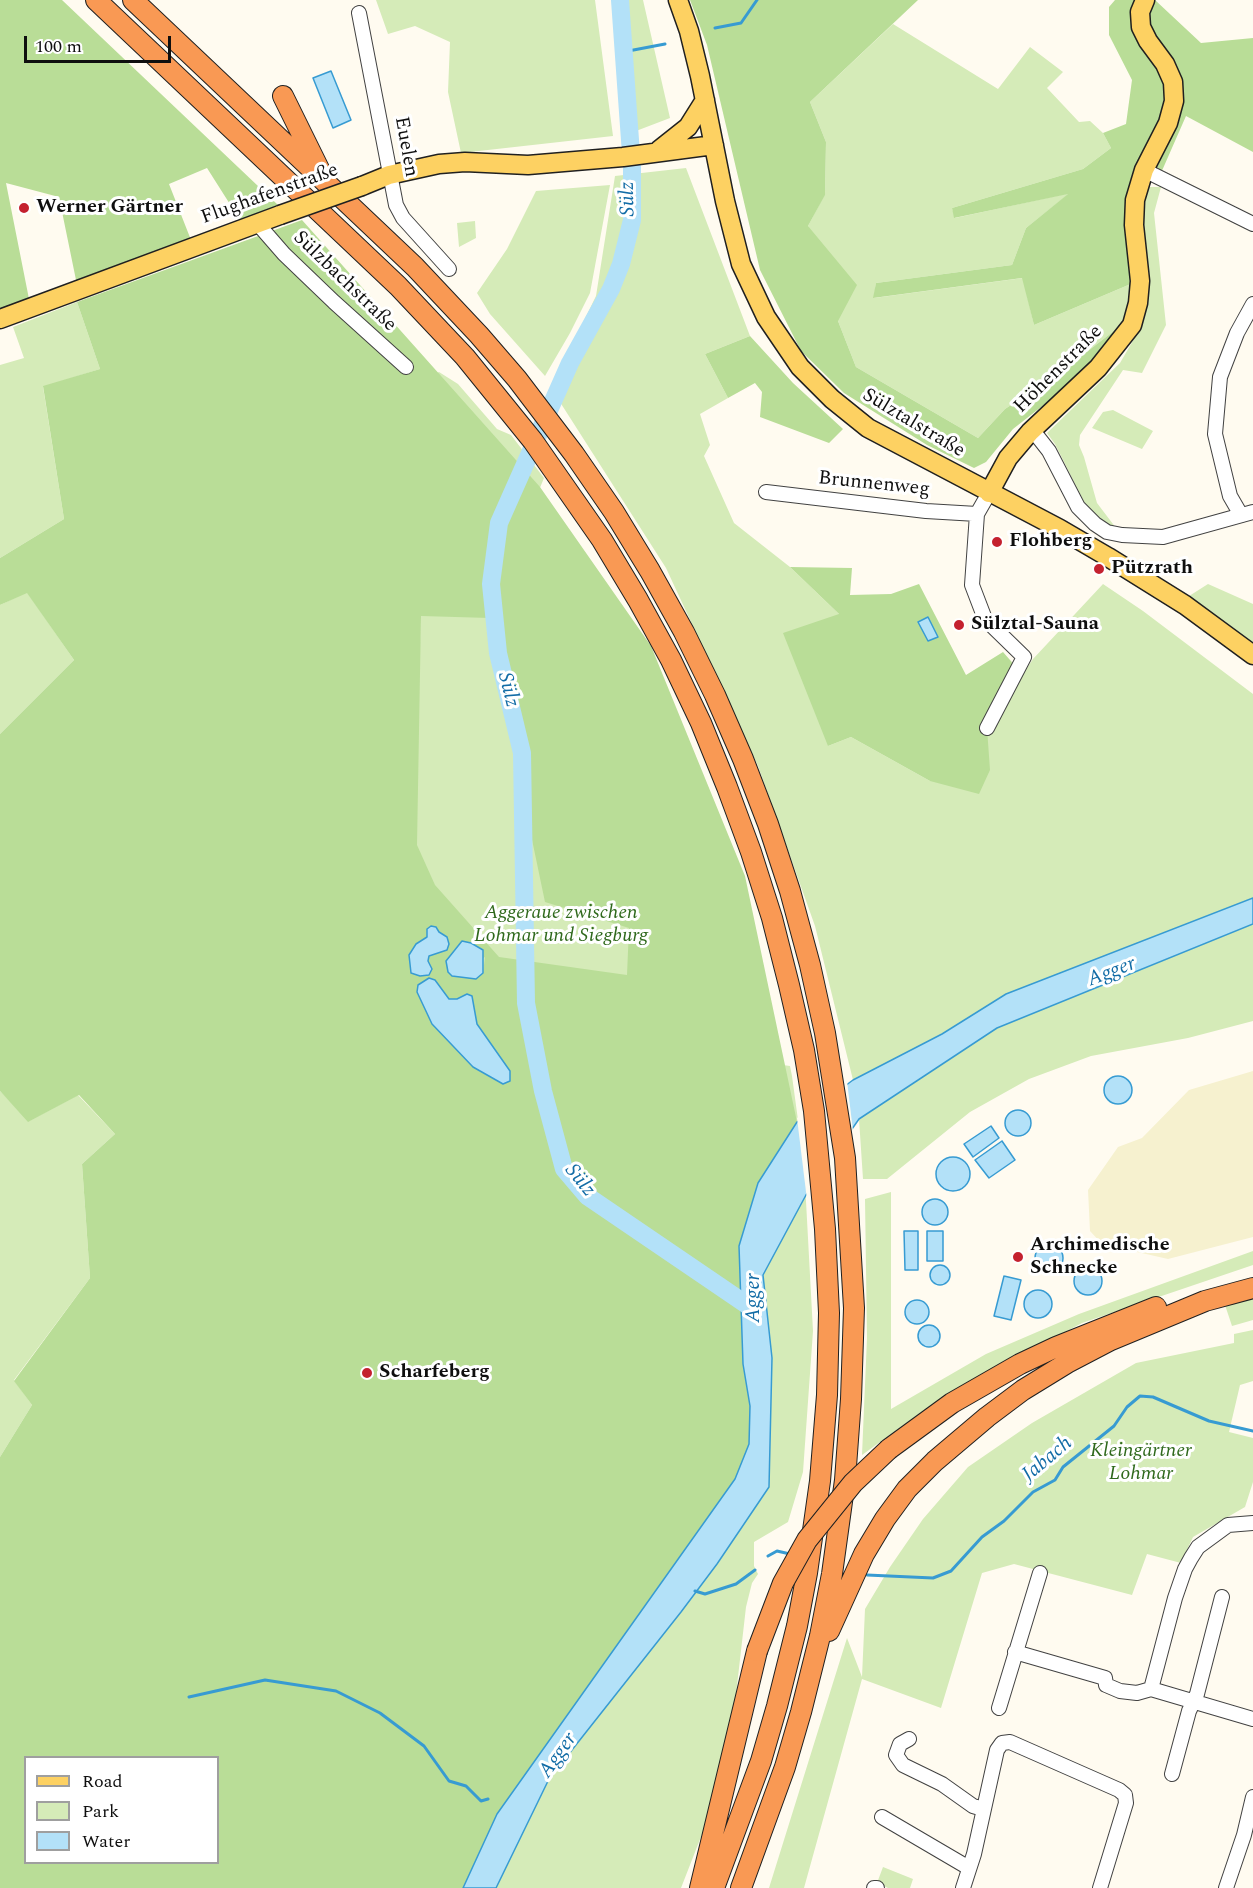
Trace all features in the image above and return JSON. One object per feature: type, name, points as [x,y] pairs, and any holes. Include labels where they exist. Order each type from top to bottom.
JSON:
[{"type":"highway","points":[[96,0],[398,286],[465,357],[501,400],[564,483],[638,600],[671,660],[700,723],[751,852],[781,951],[804,1050],[820,1159],[829,1312],[827,1395],[820,1481],[797,1626],[768,1739],[714,1888]]},
{"type":"highway","points":[[133,0],[415,267],[517,379],[574,454],[644,561],[684,632],[743,759],[790,891],[825,1033],[843,1148],[854,1308],[851,1400],[847,1457],[832,1574],[811,1675],[785,1767],[741,1888]]},
{"type":"highway","points":[[283,96],[326,182]]},
{"type":"highway","points":[[700,1888],[757,1651],[767,1620],[783,1583],[807,1540],[853,1483],[889,1449],[952,1403],[1020,1364],[1117,1321],[1204,1297],[1253,1278]]},
{"type":"highway","points":[[1229,1289],[1253,1288]]},
{"type":"highway","points":[[811,1675],[864,1554],[907,1490],[935,1461],[1023,1390],[1067,1363],[1204,1297]]},
{"type":"main road","name":"Sülztalstraße","points":[[678,0],[689,31],[725,201],[741,264],[766,317],[800,367],[832,399],[868,428],[1060,529],[1185,605],[1253,655]]},
{"type":"main road","name":"Höhenstraße","points":[[989,493],[1008,458],[1030,432],[1098,368],[1132,325],[1138,303],[1140,281],[1134,225],[1135,200],[1144,170],[1168,123],[1173,100],[1173,82],[1165,64],[1141,27],[1140,12],[1145,0]]},
{"type":"main road","points":[[651,152],[681,135],[705,100]]},
{"type":"main road","points":[[651,152],[714,145]]},
{"type":"main road","name":"Flughafenstraße","points":[[0,319],[389,175],[439,164],[465,162],[528,165],[623,157],[651,152]]},
{"type":"street","name":"Euelen","points":[[359,13],[396,205],[403,218],[449,269]]},
{"type":"street","points":[[1144,170],[1253,224]]},
{"type":"street","name":"Sülzbachstraße","points":[[257,223],[284,254],[406,367]]},
{"type":"street","points":[[1030,432],[1038,437],[1049,451],[1078,507],[1107,532],[1163,537],[1247,513],[1230,496],[1215,434],[1220,377],[1237,333],[1253,304]]},
{"type":"street","name":"Brunnenweg","points":[[766,492],[782,490],[926,511],[977,514]]},
{"type":"street","points":[[987,728],[1024,657],[985,619],[972,585],[977,514],[989,493]]},
{"type":"street","points":[[1151,1689],[1175,1598],[1191,1558],[1198,1547],[1228,1526],[1253,1523]]},
{"type":"street","points":[[999,1708],[1040,1573]]},
{"type":"street","points":[[1172,1774],[1222,1597]]},
{"type":"street","points":[[1015,1652],[1105,1678],[1106,1684],[1120,1691],[1137,1693],[1151,1689],[1253,1719]]},
{"type":"street","points":[[909,1739],[900,1744],[896,1755],[903,1765],[942,1784],[973,1806],[983,1809]]},
{"type":"street","points":[[963,1888],[997,1750],[1002,1743],[1010,1742],[1119,1790],[1125,1795],[1126,1803],[1100,1888]]},
{"type":"street","points":[[1226,1888],[1248,1837],[1253,1797]]},
{"type":"street","points":[[882,1816],[969,1868]]},
{"type":"shaded area","points":[[1253,1071],[1253,1237],[1168,1259],[1102,1244],[1090,1231],[1088,1190],[1118,1147],[1142,1138],[1189,1090]]},
{"type":"green space","points":[[0,0],[62,0],[278,205],[240,220],[207,168],[169,184],[191,240],[76,280],[59,197],[6,183],[29,299],[0,312]]},
{"type":"green space","points":[[376,0],[595,0],[613,136],[461,153],[448,92],[450,42],[415,26],[388,34]]},
{"type":"green space","points":[[617,0],[643,0],[670,118],[636,131]]},
{"type":"green space","points":[[690,0],[918,0],[810,102],[826,142],[825,195],[808,226],[857,285],[838,321],[856,367],[978,438],[1005,409],[1066,368],[1128,320],[1096,364],[1013,429],[986,462],[974,468],[927,445],[844,393],[801,351],[760,270],[707,45]]},
{"type":"green space","points":[[1115,0],[1138,0],[1162,69],[1168,100],[1138,171],[1133,283],[1034,325],[1022,278],[873,298],[876,283],[1012,265],[1026,228],[1068,194],[954,218],[952,208],[1083,169],[1111,148],[1103,133],[1126,124],[1132,80],[1109,35],[1109,7]]},
{"type":"green space","points":[[1152,0],[1155,0],[1201,43],[1253,38],[1253,152],[1186,116],[1161,173],[1154,166],[1179,103],[1146,14]]},
{"type":"green space","points":[[893,24],[998,89],[1030,47],[1063,72],[1047,88],[1079,122],[1090,121],[1103,133],[1111,148],[1083,169],[952,208],[955,218],[1070,193],[1026,228],[1012,265],[876,283],[874,298],[1023,278],[1034,325],[1133,283],[1128,320],[1066,368],[1005,409],[978,438],[856,367],[838,321],[808,226],[825,194],[826,142],[810,102]]},
{"type":"green space","points":[[686,168],[750,336],[705,354],[728,398],[700,414],[710,445],[704,456],[734,523],[790,567],[840,615],[828,746],[851,737],[930,781],[987,728],[1033,659],[1103,584],[1143,611],[1253,694],[1253,898],[1006,994],[942,1034],[853,1080],[815,926],[758,766],[666,568],[551,388],[596,296],[615,176]]},
{"type":"green space","points":[[610,185],[590,293],[545,376],[490,314],[477,293],[507,249],[536,191]]},
{"type":"green space","points":[[1147,187],[1161,187],[1154,213],[1166,325],[1142,373],[1123,370],[1080,435],[1079,445],[1097,503],[1116,528],[1105,527],[1084,502],[1055,444],[1047,433],[1120,363],[1138,332],[1146,309],[1148,286],[1143,230],[1143,202]]},
{"type":"green space","points":[[302,220],[540,487],[651,646],[745,876],[797,1122],[758,1183],[739,1246],[743,1364],[750,1406],[749,1444],[735,1479],[497,1814],[463,1888],[0,1888],[0,1457],[32,1405],[14,1381],[90,1278],[82,1164],[115,1134],[79,1095],[28,1122],[0,1091],[0,734],[74,660],[27,593],[0,605],[0,558],[64,519],[43,386],[100,369],[77,302]],"holes":[[[421,616],[490,618],[511,739],[545,902],[629,928],[627,975],[499,957],[435,885],[417,845]],[[439,932],[447,937],[447,950],[429,956],[428,961],[432,969],[429,975],[420,976],[416,944]],[[485,957],[483,973],[453,976]],[[435,980],[449,999],[457,999],[467,994],[472,996],[477,1024],[510,1071],[418,985]]]},
{"type":"green space","points":[[475,221],[476,238],[459,247],[457,223]]},
{"type":"green space","points":[[77,302],[100,369],[43,387],[64,519],[0,558],[0,365],[24,358],[13,327]]},
{"type":"green space","points":[[750,336],[793,383],[843,429],[829,443],[760,417],[762,392],[755,383],[728,398],[705,354]]},
{"type":"green space","name":"Aggeraue zwischen Lohmar und Siegburg","points":[[439,372],[458,384],[497,429],[511,435],[544,478],[537,495],[783,1065],[790,1066],[792,1076],[804,1164],[813,1331],[803,1472],[788,1522],[754,1542],[754,1566],[758,1574],[752,1583],[746,1607],[735,1703],[704,1829],[681,1888],[448,1888],[381,907],[420,643],[426,377]]},
{"type":"green space","points":[[1113,410],[1153,431],[1142,449],[1092,428],[1103,412]]},
{"type":"green space","points":[[790,567],[852,568],[850,595],[891,594],[919,584],[966,675],[1003,652],[1017,668],[987,728],[990,770],[979,794],[930,781],[851,737],[828,746],[783,633],[839,614]]},
{"type":"green space","points":[[1208,584],[1253,604],[1253,646],[1186,598]]},
{"type":"green space","points":[[27,592],[74,660],[0,734],[0,605]]},
{"type":"green space","points":[[1253,924],[1253,1021],[1188,1038],[1091,1056],[1029,1079],[970,1112],[887,1179],[863,1179],[859,1119],[936,1067],[997,1028]]},
{"type":"green space","points":[[0,1091],[29,1121],[78,1095],[115,1134],[82,1164],[90,1278],[14,1380],[32,1405],[0,1457]]},
{"type":"green space","points":[[891,1192],[891,1409],[986,1354],[1079,1314],[1253,1251],[1253,1265],[1082,1323],[938,1400],[862,1455],[867,1338],[865,1199]]},
{"type":"green space","points":[[1253,1297],[1253,1320],[1232,1326],[1225,1305]]},
{"type":"green space","name":"Kleingärtner Lohmar","points":[[1253,1330],[1253,1381],[1240,1385],[1229,1432],[1253,1438],[1253,1482],[1245,1507],[1193,1537],[1181,1563],[1147,1554],[1132,1595],[1014,1564],[982,1573],[941,1708],[862,1679],[804,1888],[769,1888],[847,1638],[862,1677],[865,1609],[923,1519],[968,1467],[1032,1423],[1136,1363],[1234,1343],[1234,1334]]},
{"type":"green space","points":[[883,1867],[913,1879],[910,1888],[888,1888],[877,1883]]},
{"type":"water","points":[[331,71],[351,120],[333,128],[313,78]]},
{"type":"water","points":[[928,617],[938,637],[928,641],[918,622]]},
{"type":"water","name":"Agger","points":[[1253,898],[1253,924],[997,1028],[859,1119],[806,1195],[763,1275],[772,1358],[769,1487],[717,1564],[681,1612],[549,1779],[496,1888],[463,1888],[497,1814],[735,1479],[749,1444],[750,1406],[743,1364],[739,1246],[758,1183],[797,1122],[853,1080],[942,1034],[1006,994]]},
{"type":"water","points":[[431,926],[436,927],[447,937],[449,944],[447,950],[429,956],[428,961],[432,969],[429,975],[420,976],[411,973],[409,955],[416,944],[427,937],[427,929]]},
{"type":"water","points":[[462,941],[483,950],[483,973],[476,979],[452,976],[448,972],[446,961]]},
{"type":"water","points":[[429,978],[435,980],[449,999],[457,999],[467,994],[472,996],[477,1024],[510,1071],[510,1081],[503,1084],[473,1067],[432,1024],[417,992],[418,985]]},
{"type":"water","points":[[1118,1076],[1128,1080],[1132,1090],[1128,1100],[1118,1104],[1108,1100],[1104,1090],[1108,1080]]},
{"type":"water","points":[[1018,1110],[1027,1114],[1031,1123],[1027,1132],[1018,1136],[1009,1132],[1005,1123],[1009,1114]]},
{"type":"water","points":[[991,1126],[999,1138],[973,1157],[964,1144]]},
{"type":"water","points":[[1002,1141],[1015,1160],[989,1178],[975,1160]]},
{"type":"water","points":[[953,1157],[965,1162],[970,1174],[965,1186],[953,1191],[941,1186],[936,1174],[941,1162]]},
{"type":"water","points":[[935,1199],[945,1202],[948,1212],[945,1222],[935,1225],[925,1222],[922,1212],[925,1202]]},
{"type":"water","points":[[904,1231],[918,1231],[918,1270],[905,1270]]},
{"type":"water","points":[[927,1231],[943,1231],[943,1261],[927,1261]]},
{"type":"water","points":[[1049,1244],[1059,1248],[1063,1258],[1059,1268],[1049,1272],[1039,1268],[1035,1258],[1039,1248]]},
{"type":"water","points":[[940,1265],[947,1268],[950,1275],[947,1282],[940,1285],[933,1282],[930,1275],[933,1268]]},
{"type":"water","points":[[1088,1267],[1098,1271],[1102,1281],[1098,1291],[1088,1295],[1078,1291],[1074,1281],[1078,1271]]},
{"type":"water","points":[[1004,1276],[1021,1280],[1011,1320],[994,1316]]},
{"type":"water","points":[[1038,1290],[1048,1294],[1052,1304],[1048,1314],[1038,1318],[1028,1314],[1024,1304],[1028,1294]]},
{"type":"water","points":[[917,1300],[922,1301],[928,1307],[928,1317],[922,1323],[917,1324],[912,1323],[906,1317],[905,1312],[906,1307],[912,1301]]},
{"type":"water","points":[[925,1325],[933,1325],[940,1332],[940,1340],[933,1347],[925,1347],[918,1340],[918,1332]]},
{"type":"pier","points":[[847,1081],[853,1131],[807,1200],[797,1118]]},
{"type":"waterway","name":"Sülz","points":[[620,0],[632,168],[632,220],[621,264],[611,289],[570,363],[499,523],[491,584],[498,653],[522,753],[526,1003],[543,1091],[564,1169],[587,1196],[753,1309]]},
{"type":"waterway","points":[[715,28],[741,23],[757,0]]},
{"type":"waterway","points":[[623,52],[665,44]]},
{"type":"waterway","name":"Jabach","points":[[867,1575],[933,1578],[951,1571],[982,1537],[1004,1521],[1033,1492],[1055,1480],[1063,1467],[1114,1426],[1127,1407],[1140,1396],[1153,1397],[1209,1421],[1253,1431]]},
{"type":"waterway","name":"Jabach","points":[[768,1556],[777,1551],[790,1554]]},
{"type":"waterway","name":"Jabach","points":[[695,1591],[705,1594],[736,1584],[755,1570]]},
{"type":"waterway","points":[[189,1697],[265,1680],[336,1691],[380,1713],[424,1746],[449,1781],[466,1786],[481,1801],[488,1799]]},
{"type":"place","name":"Werner Gärtner","points":[[24,208]]},
{"type":"place","name":"Flohberg","points":[[997,542]]},
{"type":"place","name":"Pützrath","points":[[1099,569]]},
{"type":"place","name":"Sülztal-Sauna","points":[[959,625]]},
{"type":"place","name":"Archimedische Schnecke","points":[[1018,1257]]},
{"type":"place","name":"Scharfeberg","points":[[367,1373]]}]
